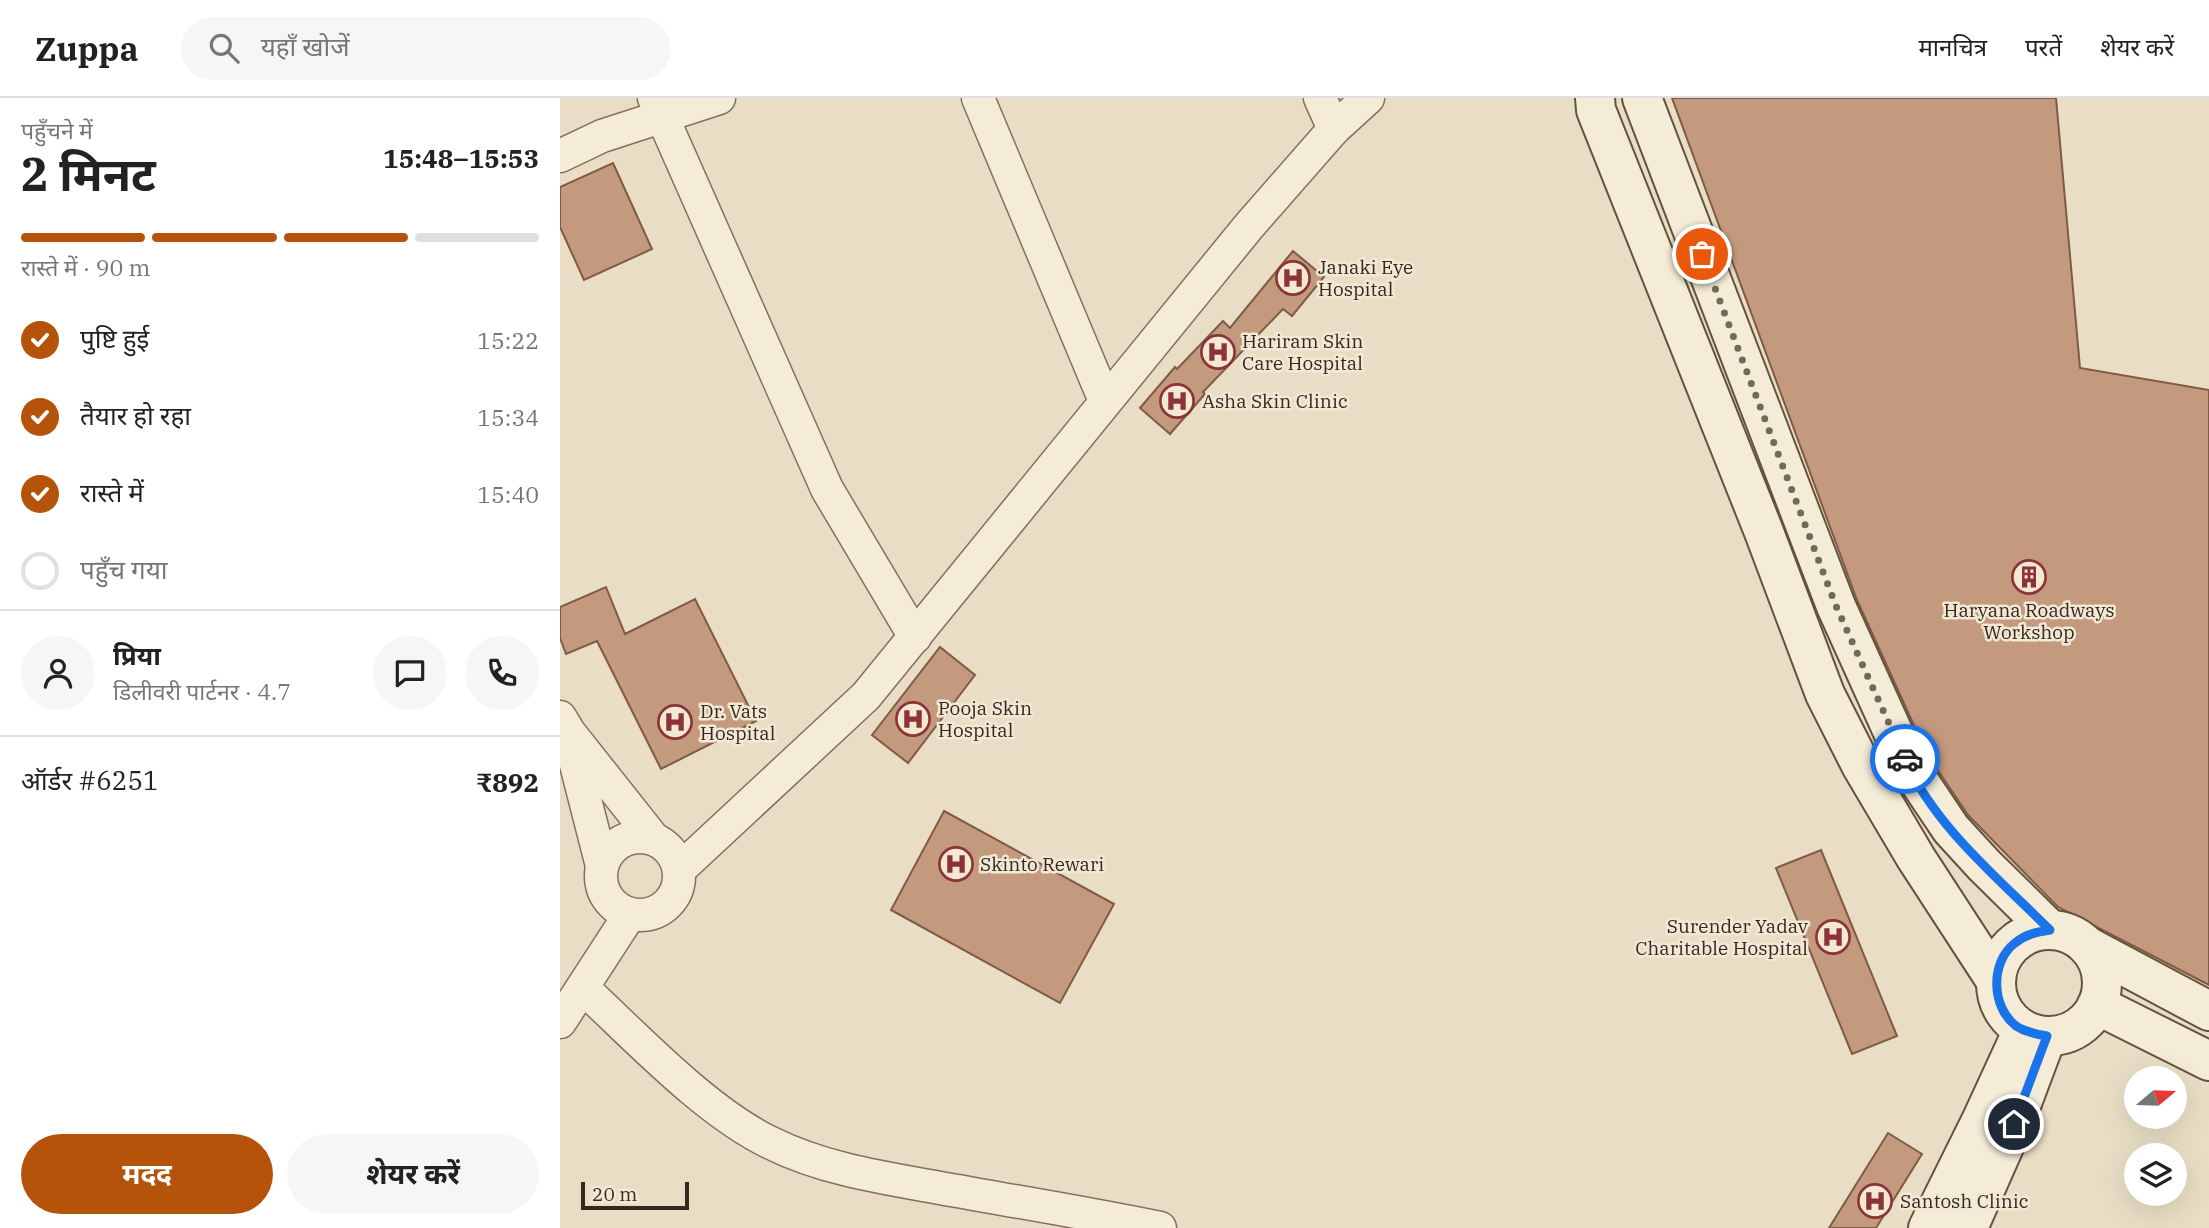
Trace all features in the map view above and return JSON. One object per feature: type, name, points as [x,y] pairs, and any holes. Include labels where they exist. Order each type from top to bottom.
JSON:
[{"type":"main road","points":[[1595,98],[1596,110],[1759,519],[1825,694],[1861,765],[1916,858],[1996,981]]},
{"type":"main road","points":[[1642,98],[1836,606],[1908,765],[1951,829],[2050,930]]},
{"type":"main road","points":[[2087,946],[2098,964],[2102,985],[2097,1005],[2085,1022],[2068,1033],[2035,1033],[2013,1024],[1999,999],[1996,981],[2001,961],[2013,944],[2030,933],[2050,930],[2070,934],[2087,946],[2209,1011]]},
{"type":"main road","points":[[2097,1005],[2209,1061]]},
{"type":"main road","points":[[1928,1228],[1982,1119],[2035,1033]]},
{"type":"main road","points":[[1968,1228],[2014,1124],[2035,1033]]},
{"type":"street","points":[[560,156],[657,107],[719,98]]},
{"type":"street","points":[[978,98],[1105,401]]},
{"type":"street","points":[[1320,98],[1334,129]]},
{"type":"street","points":[[680,869],[866,696],[1249,226],[1334,129],[1368,98]]},
{"type":"street","points":[[657,107],[827,489],[915,637]]},
{"type":"street","points":[[564,724],[653,838],[668,849],[680,869],[678,889],[667,905],[650,914],[630,914],[617,907],[606,895],[601,881],[602,866],[564,724]]},
{"type":"street","points":[[602,866],[610,851],[622,841],[637,836],[653,838]]},
{"type":"street","points":[[560,1022],[630,914]]},
{"type":"street","points":[[583,988],[686,1083],[734,1121],[771,1143],[827,1164],[887,1179],[1160,1228]]},
{"type":"building","name":"Haryana Roadways Workshop","points":[[1672,98],[2056,98],[2080,368],[2209,390],[2209,985],[2058,907],[1968,815],[1927,754],[1857,600]]},
{"type":"building","points":[[613,163],[652,249],[584,280],[560,227],[560,187]]},
{"type":"building","points":[[1293,251],[1324,277],[1292,316],[1283,309],[1203,392],[1205,394],[1170,434],[1140,408],[1175,367],[1177,369],[1223,321],[1230,328]]},
{"type":"building","points":[[606,587],[625,634],[695,599],[756,721],[661,769],[597,641],[566,654],[560,638],[560,607]]},
{"type":"building","points":[[940,647],[975,675],[908,763],[872,735]]},
{"type":"building","points":[[944,811],[1114,904],[1060,1003],[891,910]]},
{"type":"building","points":[[1821,850],[1897,1036],[1852,1054],[1776,868]]},
{"type":"building","points":[[1888,1133],[1922,1154],[1876,1228],[1829,1228]]},
{"type":"way so far","points":[[1702,254],[1836,606],[1905,759]]},
{"type":"place","name":"Janaki Eye Hospital","points":[[1293,278]]},
{"type":"place","name":"Hariram Skin Care Hospital","points":[[1218,352]]},
{"type":"place","name":"Asha Skin Clinic","points":[[1177,401]]},
{"type":"place","name":"Haryana Roadways Workshop","points":[[2029,577]]},
{"type":"place","name":"Pooja Skin Hospital","points":[[913,719]]},
{"type":"place","name":"Dr. Vats Hospital","points":[[675,722]]},
{"type":"place","name":"Skinto Rewari","points":[[956,864]]},
{"type":"place","name":"Surender Yadav Charitable Hospital","points":[[1833,937]]},
{"type":"place","name":"Santosh Clinic","points":[[1875,1201]]},
{"type":"route","points":[[1905,759],[1951,829],[2050,930],[2030,933],[2013,944],[2001,961],[1996,981],[1999,999],[2013,1024],[2033,1034],[2047,1036],[2014,1124]]}]
